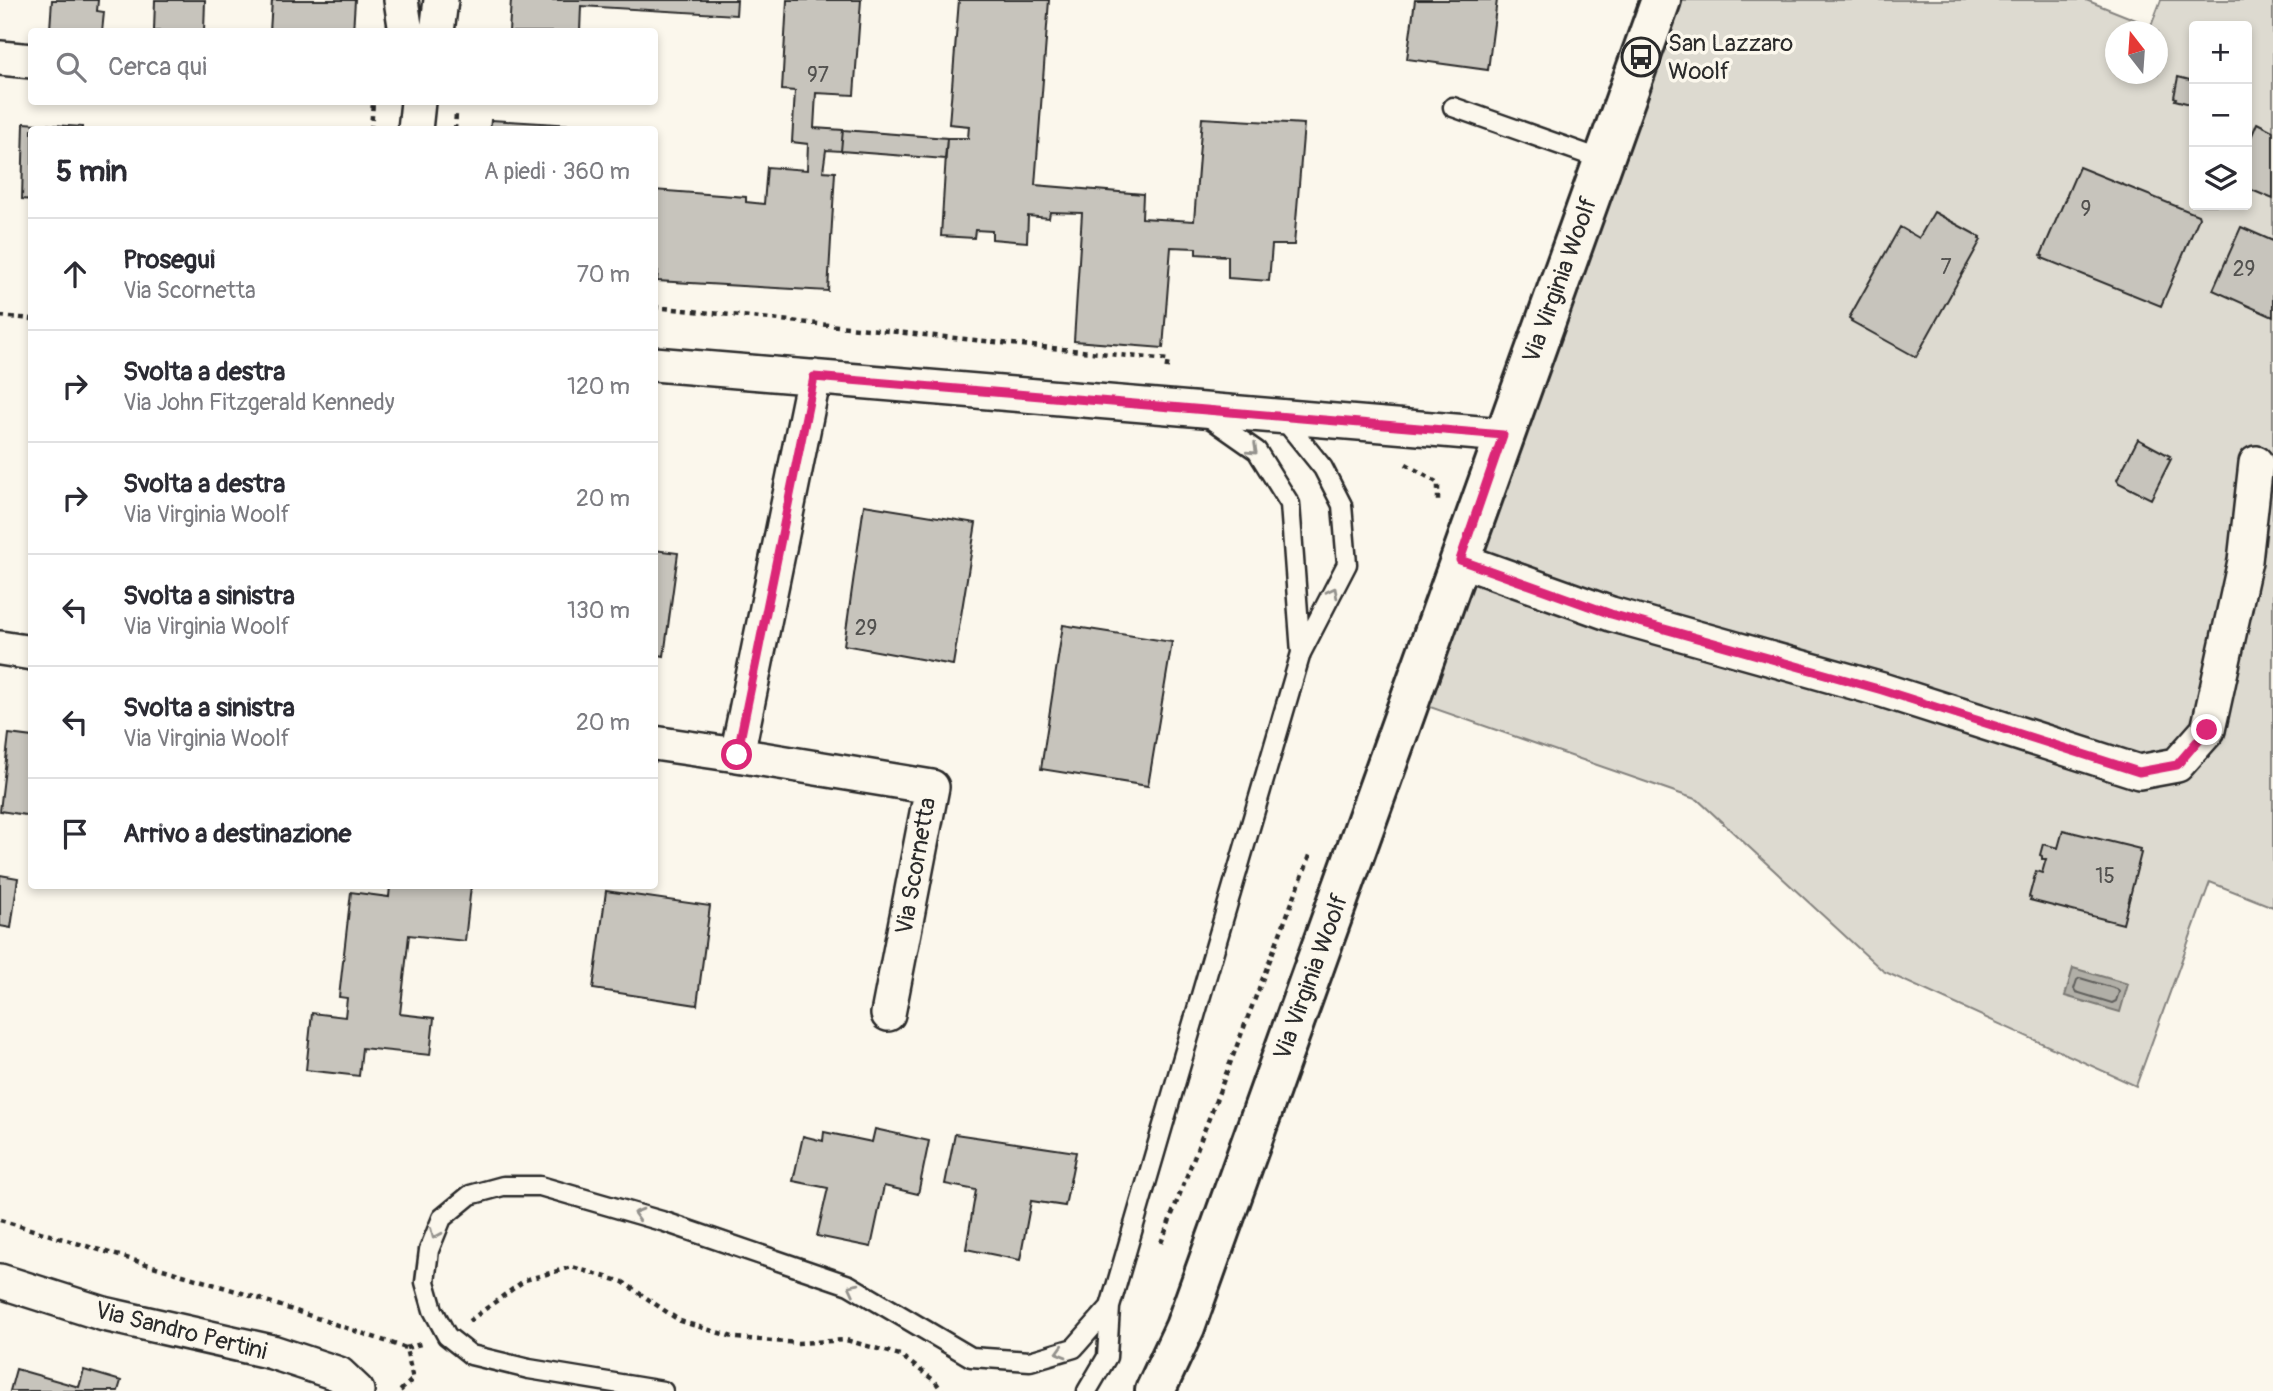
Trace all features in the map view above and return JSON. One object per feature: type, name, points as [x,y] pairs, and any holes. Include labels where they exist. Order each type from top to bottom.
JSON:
[{"type":"street","points":[[401,0],[405,28]]},
{"type":"street","points":[[438,28],[441,0]]},
{"type":"street","name":"Via Virginia Woolf","points":[[1155,1391],[1189,1315],[1661,0]]},
{"type":"street","points":[[0,58],[28,61]]},
{"type":"street","points":[[415,126],[418,105]]},
{"type":"street","points":[[658,364],[1503,435]]},
{"type":"street","points":[[737,755],[814,377]]},
{"type":"street","points":[[1460,560],[1611,614],[1882,690],[2139,772],[2177,765],[2207,730],[2245,561],[2256,463]]},
{"type":"street","points":[[0,649],[28,652]]},
{"type":"street","name":"Via Scornetta","points":[[658,744],[932,787],[888,1014]]},
{"type":"street","name":"Via Sandro Pertini","points":[[0,1281],[104,1314],[272,1352],[339,1374],[357,1391]]},
{"type":"lane","points":[[1453,107],[1603,160]]},
{"type":"lane","points":[[1198,410],[1257,450],[1290,504],[1301,653]]},
{"type":"lane","points":[[1087,1391],[1107,1357],[1110,1307],[1301,653],[1347,564],[1342,505],[1323,468],[1281,416]]},
{"type":"lane","points":[[663,1391],[529,1369],[471,1355],[447,1336],[433,1310],[425,1282],[429,1250],[442,1218],[470,1195],[503,1186],[540,1186],[665,1222],[849,1285],[971,1357],[1030,1361],[1074,1348],[1110,1307]]},
{"type":"path","points":[[371,126],[373,105]]},
{"type":"path","points":[[0,316],[28,319]]},
{"type":"path","points":[[1158,1249],[1312,850]]},
{"type":"path","points":[[0,1220],[236,1291],[406,1348],[447,1336],[524,1280],[572,1267],[623,1282],[680,1321],[736,1338],[798,1343],[846,1340],[900,1355],[936,1381],[942,1391]]},
{"type":"path","points":[[401,1391],[413,1379],[406,1348]]},
{"type":"shaded area","points":[[1653,0],[2086,0],[2138,21],[2105,21],[2105,84],[2168,84],[2168,21],[2153,21],[2161,0],[2273,0],[2273,907],[2210,882],[2136,1086],[1883,971],[1698,800],[1427,706]]},
{"type":"water","points":[[2073,968],[2128,984],[2120,1012],[2065,996]]},
{"type":"building","points":[[52,0],[98,0],[97,11],[104,12],[102,28],[50,28]]},
{"type":"building","points":[[155,0],[205,0],[204,28],[154,28]]},
{"type":"building","points":[[272,0],[355,0],[353,28],[270,28]]},
{"type":"building","points":[[511,0],[737,0],[736,15],[581,6],[580,28],[509,28]]},
{"type":"building","points":[[787,0],[861,0],[854,95],[816,93],[814,128],[843,130],[841,151],[826,150],[823,171],[835,172],[828,291],[658,281],[658,190],[746,197],[746,202],[764,204],[767,167],[807,170],[808,144],[792,142],[795,91],[782,90]]},
{"type":"building","points":[[959,0],[1049,0],[1035,185],[1143,194],[1142,218],[1194,221],[1202,118],[1304,124],[1294,245],[1272,245],[1269,281],[1228,278],[1228,256],[1196,254],[1196,248],[1171,247],[1163,348],[1074,341],[1082,213],[1050,212],[1049,218],[1028,216],[1027,242],[992,239],[992,231],[975,230],[974,238],[941,236],[947,138],[968,138],[969,126],[949,124]]},
{"type":"building","points":[[1415,0],[1497,0],[1488,70],[1407,59]]},
{"type":"building","points":[[2178,77],[2189,80],[2189,104],[2175,100]]},
{"type":"building","points":[[491,120],[573,125],[573,126],[490,126]]},
{"type":"building","points":[[24,123],[68,126],[28,126],[28,200],[22,199]]},
{"type":"building","points":[[2257,123],[2273,131],[2273,199],[2252,190],[2252,135]]},
{"type":"building","points":[[843,130],[947,138],[945,159],[841,151]]},
{"type":"building","points":[[2079,167],[2198,215],[2161,306],[2042,258]]},
{"type":"building","points":[[1934,212],[1981,240],[1916,357],[1849,318],[1900,227],[1919,238]]},
{"type":"building","points":[[2241,227],[2273,241],[2273,317],[2213,290]]},
{"type":"building","points":[[2138,439],[2171,459],[2151,499],[2117,480]]},
{"type":"building","points":[[864,505],[976,523],[953,665],[844,645]]},
{"type":"building","points":[[658,550],[678,553],[664,656],[658,655]]},
{"type":"building","points":[[1063,625],[1172,642],[1148,786],[1041,769]]},
{"type":"building","points":[[9,734],[28,736],[28,815],[0,811]]},
{"type":"building","points":[[2063,830],[2140,849],[2123,924],[2030,900],[2036,871],[2042,873],[2046,859],[2042,859],[2040,855],[2043,844],[2058,848]]},
{"type":"building","points":[[0,875],[18,878],[11,928],[0,926]]},
{"type":"building","points":[[390,889],[471,889],[465,941],[409,935],[400,1014],[434,1018],[430,1055],[362,1048],[359,1076],[306,1070],[312,1013],[345,1017],[347,998],[339,997],[351,892],[389,897]]},
{"type":"building","points":[[606,891],[710,906],[697,1005],[593,989]]},
{"type":"building","points":[[875,1129],[929,1141],[918,1194],[884,1186],[871,1247],[817,1236],[828,1188],[793,1181],[803,1136],[823,1141],[824,1132],[872,1142]]},
{"type":"building","points":[[955,1134],[1076,1152],[1065,1206],[1031,1201],[1020,1260],[966,1249],[976,1190],[945,1184]]},
{"type":"building","points":[[16,1369],[79,1387],[84,1370],[121,1381],[118,1391],[10,1391]]},
{"type":"place","name":"San Lazzaro Woolf","points":[[1641,57]]},
{"type":"route","points":[[737,755],[814,377],[1503,435],[1460,560],[1611,614],[1882,690],[2139,772],[2177,765],[2207,730]]}]
